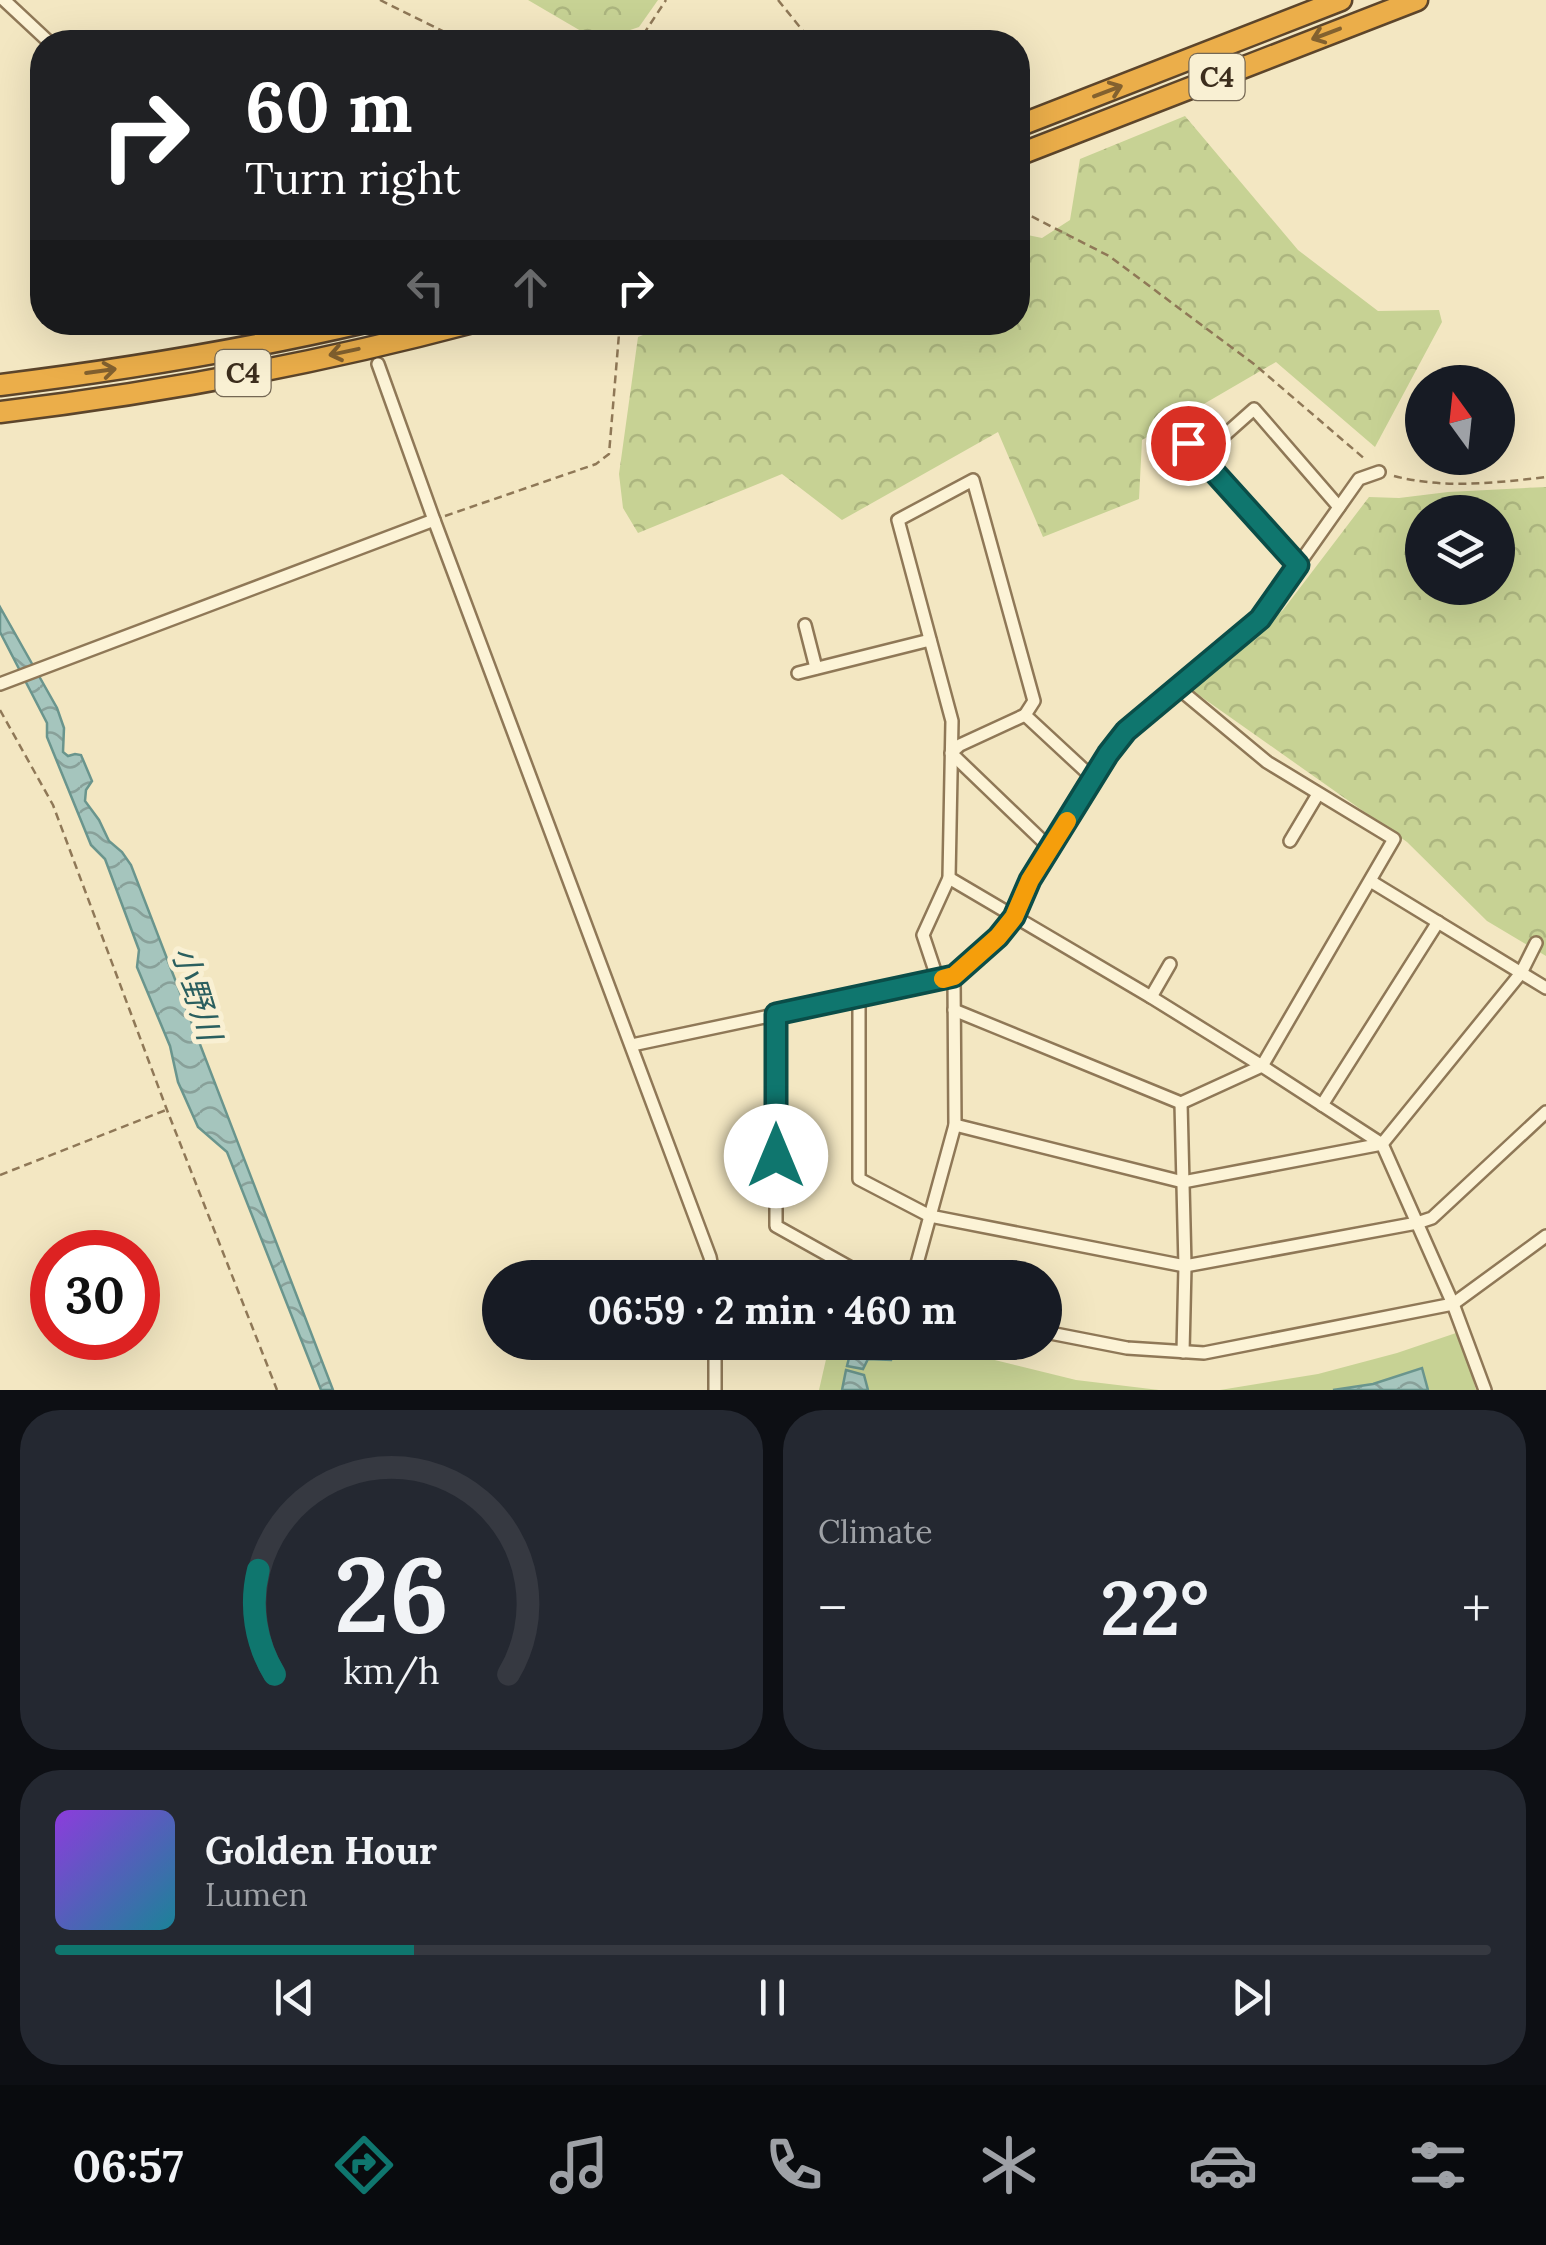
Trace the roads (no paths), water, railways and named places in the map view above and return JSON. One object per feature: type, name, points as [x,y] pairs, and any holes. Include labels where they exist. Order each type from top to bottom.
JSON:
[{"type":"highway","name":"C4","points":[[1030,121],[1341,0]]},
{"type":"highway","name":"C4","points":[[1030,150],[1417,0]]},
{"type":"highway","name":"C4","points":[[2,385],[199,356],[309,335]]},
{"type":"highway","name":"C4","points":[[5,412],[255,371],[428,335]]},
{"type":"street","points":[[4,0],[36,30]]},
{"type":"street","points":[[378,364],[711,1260]]},
{"type":"street","points":[[1200,458],[1254,409],[1339,506]]},
{"type":"street","points":[[1188,443],[1298,565]]},
{"type":"street","points":[[632,1046],[954,976],[998,937],[1014,917],[1030,880],[1126,731],[1260,619],[1359,479],[1380,472]]},
{"type":"street","points":[[938,980],[923,935],[949,878],[951,753],[952,721],[898,520],[974,480],[1034,701],[1026,714],[951,753]]},
{"type":"street","points":[[0,684],[434,520]]},
{"type":"street","points":[[805,625],[816,668]]},
{"type":"street","points":[[798,672],[930,640]]},
{"type":"street","points":[[954,1010],[1181,1103],[1262,1066],[1394,839],[1267,762],[1178,688]]},
{"type":"street","points":[[1026,714],[1094,779]]},
{"type":"street","points":[[951,753],[1050,848]]},
{"type":"street","points":[[1290,840],[1318,794]]},
{"type":"street","points":[[949,878],[1152,997],[1382,1144],[1454,1304],[1485,1390]]},
{"type":"street","points":[[1372,882],[1546,988]]},
{"type":"street","points":[[1322,1105],[1438,922]]},
{"type":"street","points":[[955,1125],[1184,1182],[1382,1144],[1521,972],[1536,943]]},
{"type":"street","points":[[1152,997],[1170,964]]},
{"type":"street","points":[[918,1260],[955,1125],[954,976]]},
{"type":"street","points":[[859,997],[859,1179],[930,1216],[1185,1266],[1432,1218],[1546,1112]]},
{"type":"street","points":[[776,1014],[776,1226],[837,1260]]},
{"type":"street","points":[[1181,1103],[1183,1352]]},
{"type":"street","points":[[1062,1335],[1127,1348],[1204,1353],[1454,1304],[1546,1236]]},
{"type":"street","points":[[715,1360],[715,1390]]},
{"type":"water","points":[[0,607],[57,708],[64,728],[63,752],[68,756],[81,755],[92,781],[85,801],[109,841],[131,865],[333,1390],[321,1390],[227,1152],[198,1127],[178,1082],[170,1046],[137,967],[139,950],[105,859],[91,845],[47,737],[47,723],[0,632]]},
{"type":"water","points":[[848,1360],[868,1360],[863,1369],[847,1366]]},
{"type":"water","points":[[1422,1368],[1428,1390],[1333,1390],[1373,1384]]},
{"type":"water","points":[[846,1370],[864,1375],[868,1390],[842,1390]]},
{"type":"water label","name":"小野川","points":[[197,993]]}]
